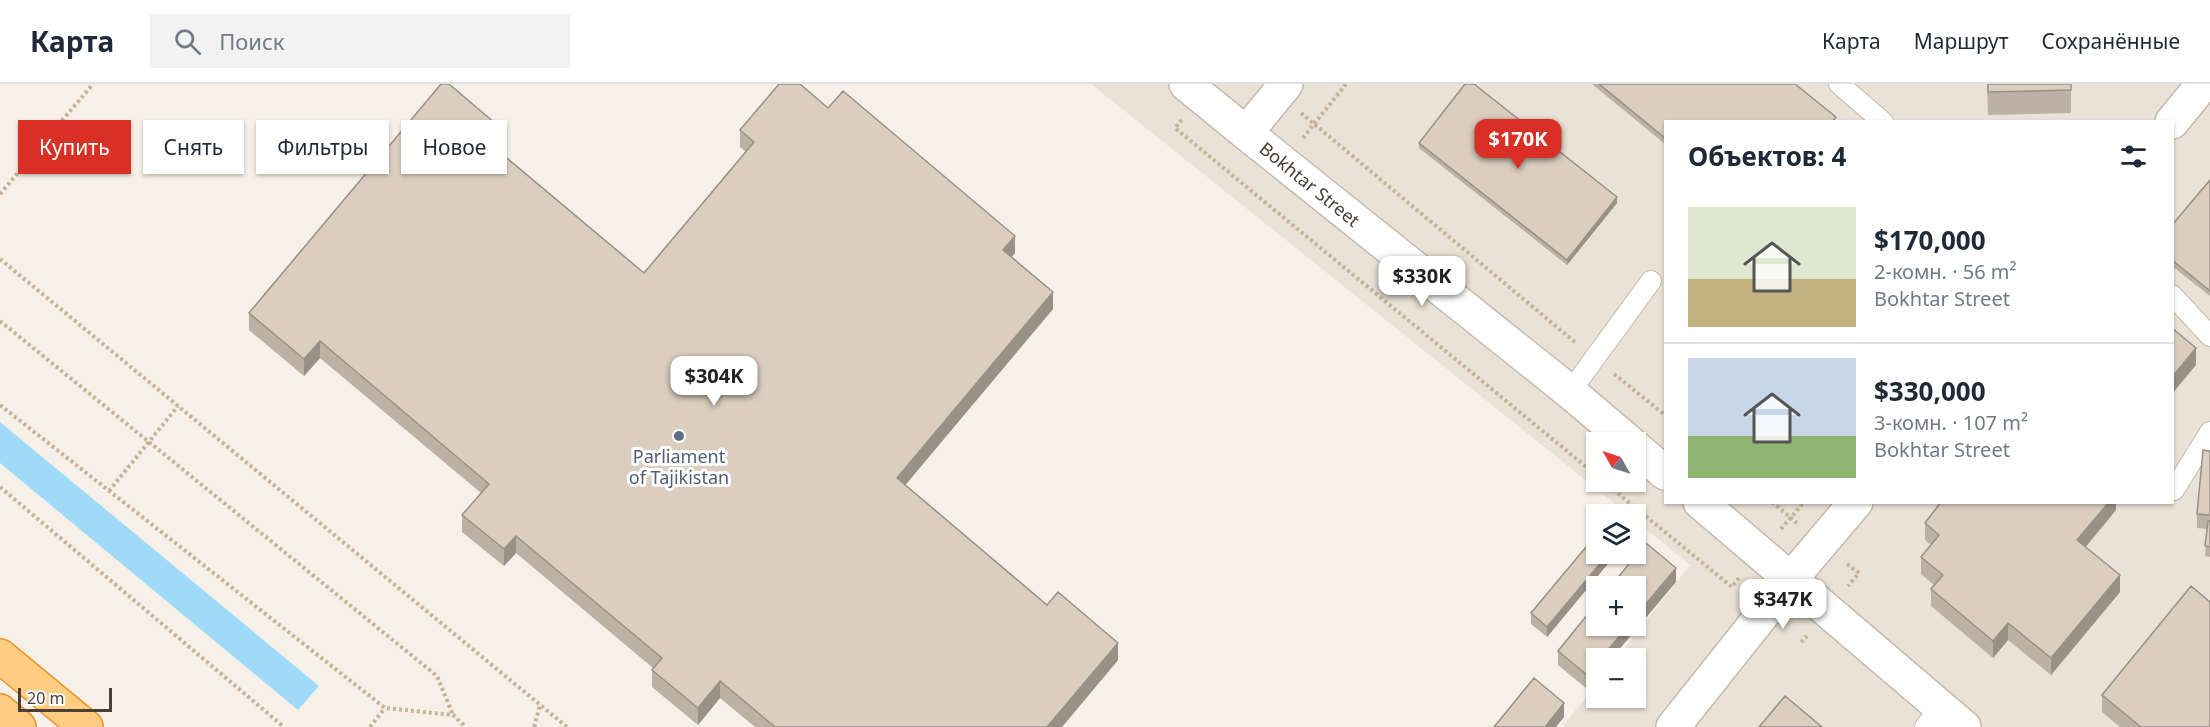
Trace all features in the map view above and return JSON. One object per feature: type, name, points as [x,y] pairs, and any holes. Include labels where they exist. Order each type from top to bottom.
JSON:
[{"type":"highway","points":[[0,656],[86,727]]},
{"type":"highway","points":[[0,711],[19,727]]},
{"type":"street","name":"Bokhtar Street","points":[[1186,84],[1617,432]]},
{"type":"street","points":[[2174,120],[2203,84]]},
{"type":"street","points":[[1246,133],[1282,89]]},
{"type":"street","points":[[1646,457],[1664,472]]},
{"type":"street","points":[[1702,504],[1790,580],[1943,720]]},
{"type":"street","points":[[1673,727],[1790,580],[1854,504]]},
{"type":"lane","points":[[1839,84],[1881,120]]},
{"type":"lane","points":[[1569,392],[1651,280]]},
{"type":"lane","points":[[2174,297],[2210,336]]},
{"type":"lane","points":[[2175,490],[2210,432]]},
{"type":"path","points":[[0,194],[93,84]]},
{"type":"path","points":[[1282,89],[1594,358],[1664,415]]},
{"type":"path","points":[[1175,128],[1586,467]]},
{"type":"path","points":[[0,259],[567,727]]},
{"type":"path","points":[[0,321],[436,676],[453,715],[466,727]]},
{"type":"path","points":[[0,405],[384,708],[453,715]]},
{"type":"path","points":[[109,491],[178,406]]},
{"type":"path","points":[[0,487],[284,727]]},
{"type":"path","points":[[1616,492],[1732,587]]},
{"type":"path","points":[[534,727],[540,705]]},
{"type":"path","points":[[370,727],[384,708]]},
{"type":"shaded area","points":[[1091,84],[2210,84],[2210,727],[1562,727],[1586,697],[1586,708],[1646,708],[1646,648],[1625,648],[1634,636],[1646,636],[1646,621],[1690,565],[1646,529],[1646,504],[1616,504],[1601,492],[1646,492],[1646,432],[1586,432],[1586,480]]},
{"type":"water","points":[[0,422],[319,686],[298,710],[0,463]]},
{"type":"building","name":"Parliament of Tajikistan","points":[[441,84],[449,84],[491,120],[411,120]]},
{"type":"building","name":"Parliament of Tajikistan","points":[[779,84],[800,84],[828,108],[843,91],[1015,236],[1003,250],[1053,292],[897,478],[1047,605],[1058,592],[1118,643],[1047,727],[775,727],[720,681],[698,708],[652,670],[662,658],[516,536],[504,549],[462,515],[489,484],[320,341],[304,359],[249,313],[366,174],[389,174],[389,146],[401,132],[401,174],[507,174],[507,158],[644,273],[754,142],[740,130]]},
{"type":"building","points":[[1465,84],[1474,84],[1617,197],[1567,260],[1419,143]]},
{"type":"building","points":[[1599,84],[1795,84],[1836,117],[1834,120],[1664,120],[1664,137]]},
{"type":"building","points":[[1988,84],[2071,84],[2071,90],[1988,92]]},
{"type":"building","points":[[2210,180],[2210,291],[2174,262],[2174,223]]},
{"type":"building","points":[[2174,330],[2196,348],[2174,375]]},
{"type":"building","points":[[2203,450],[2210,451],[2210,515],[2197,514]]},
{"type":"building","points":[[1939,504],[2107,504],[2077,540],[2120,575],[2051,658],[2008,623],[1993,641],[1931,589],[1943,575],[1921,557],[1939,535],[1925,523]]},
{"type":"building","points":[[2208,521],[2210,521],[2210,547],[2205,546]]},
{"type":"building","points":[[1646,543],[1676,568],[1646,604],[1646,576],[1619,576],[1629,564],[1646,564]]},
{"type":"building","points":[[1586,547],[1586,564],[1600,564],[1590,576],[1586,576],[1586,580],[1547,627],[1531,613]]},
{"type":"building","points":[[2191,586],[2210,602],[2210,727],[2141,727],[2102,695]]},
{"type":"building","points":[[1586,616],[1586,636],[1620,636],[1609,648],[1586,648],[1586,674],[1558,651]]},
{"type":"building","points":[[1534,678],[1564,703],[1545,727],[1494,727]]},
{"type":"building","points":[[1785,696],[1822,727],[1759,727]]},
{"type":"place","name":"Parliament of Tajikistan","points":[[679,436]]}]
